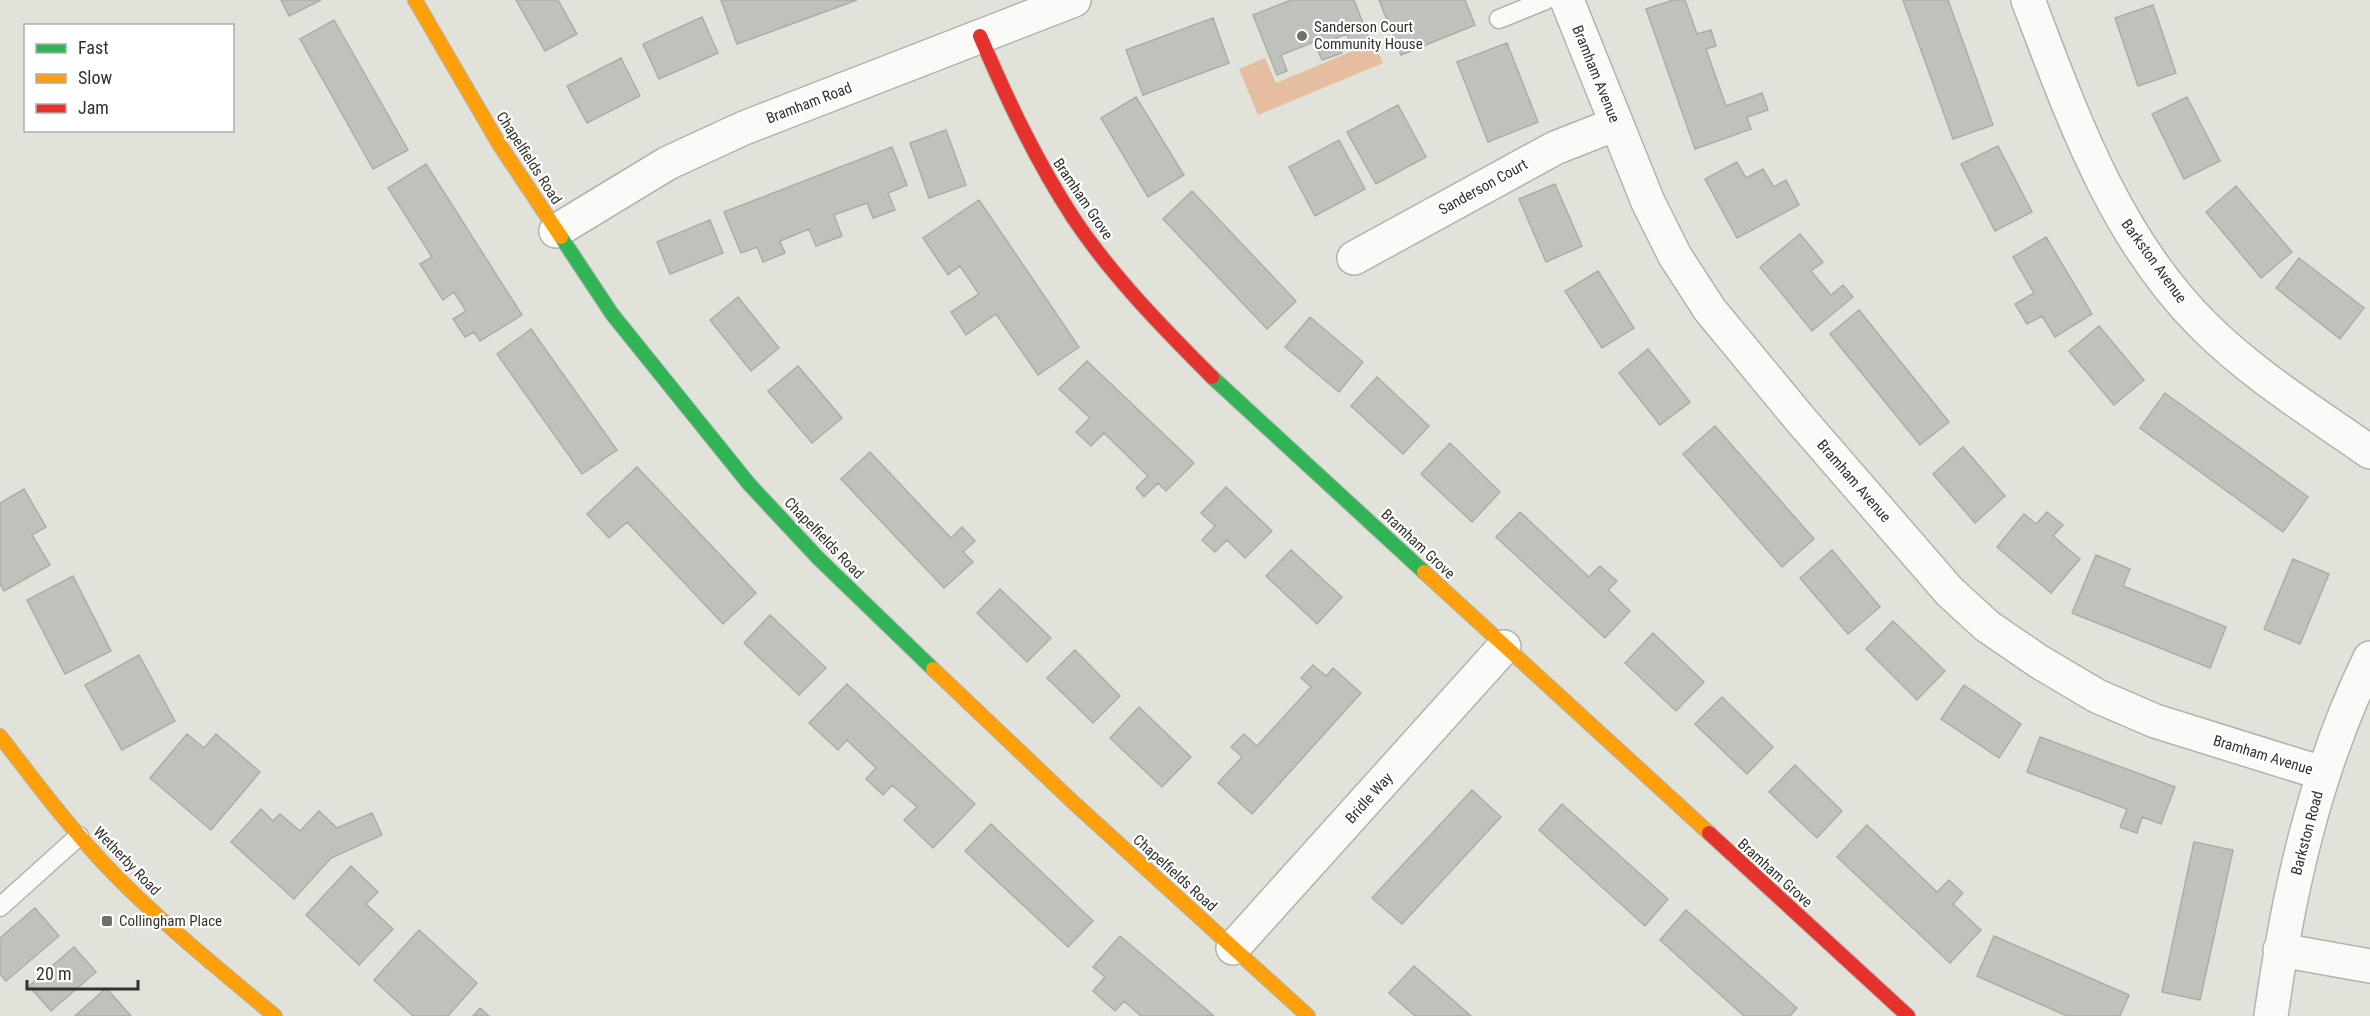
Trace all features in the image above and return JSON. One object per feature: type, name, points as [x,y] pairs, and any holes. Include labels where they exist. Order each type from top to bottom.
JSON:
[{"type":"street","name":"Chapelfields Road","points":[[415,0],[499,144],[612,314],[749,484],[819,559],[1074,803],[1308,1016]]},
{"type":"street","name":"Bramham Road","points":[[556,231],[639,179],[744,128],[1074,0]]},
{"type":"street","name":"Bramham Avenue","points":[[1567,0],[1648,202],[1675,256],[1710,310],[1800,419],[1949,591],[1987,626],[2038,662],[2097,696],[2155,721],[2322,773]]},
{"type":"street","name":"Barkston Avenue","points":[[2028,0],[2089,154],[2120,215],[2159,273],[2202,324],[2255,372],[2370,452]]},
{"type":"street","name":"Bramham Grove","points":[[980,36],[1007,100],[1039,163],[1114,273],[1166,330],[1232,397],[1908,1016]]},
{"type":"street","name":"Sanderson Court","points":[[1354,258],[1555,148],[1616,124]]},
{"type":"street","name":"Bridle Way","points":[[1233,948],[1504,647]]},
{"type":"street","name":"Barkston Road","points":[[2271,1016],[2280,950],[2295,875],[2322,773],[2370,658]]},
{"type":"street","name":"Wetherby Road","points":[[0,736],[80,836],[139,899],[275,1016]]},
{"type":"street","points":[[2280,950],[2370,966]]},
{"type":"lane","points":[[1499,19],[1546,0]]},
{"type":"lane","points":[[0,907],[80,836]]},
{"type":"shaded area","points":[[1374,42],[1383,63],[1258,115],[1239,69],[1265,58],[1276,83]]},
{"type":"building","points":[[281,0],[321,0],[289,16]]},
{"type":"building","points":[[516,0],[558,0],[577,34],[545,51]]},
{"type":"building","points":[[721,0],[857,0],[737,44]]},
{"type":"building","name":"Sanderson Court Community House","points":[[1291,0],[1354,0],[1370,41],[1352,48],[1347,34],[1336,38],[1342,53],[1322,60],[1314,42],[1281,55],[1287,71],[1277,75],[1253,15]]},
{"type":"building","points":[[1379,0],[1465,0],[1475,25],[1401,55]]},
{"type":"building","points":[[1673,0],[1685,0],[1697,34],[1711,30],[1716,46],[1706,49],[1726,106],[1762,93],[1768,110],[1747,117],[1751,129],[1695,149],[1646,9]]},
{"type":"building","points":[[1903,0],[1948,0],[1993,125],[1953,139]]},
{"type":"building","points":[[2153,5],[2176,73],[2138,86],[2115,18]]},
{"type":"building","points":[[702,17],[718,53],[659,79],[643,44]]},
{"type":"building","points":[[1213,18],[1229,63],[1143,95],[1126,50]]},
{"type":"building","points":[[334,20],[408,150],[373,169],[300,39]]},
{"type":"building","points":[[1507,43],[1538,122],[1488,142],[1457,62]]},
{"type":"building","points":[[621,58],[640,96],[587,123],[567,86]]},
{"type":"building","points":[[1136,97],[1184,175],[1148,197],[1101,118]]},
{"type":"building","points":[[2187,97],[2220,161],[2184,179],[2152,114]]},
{"type":"building","points":[[1398,105],[1426,157],[1376,184],[1347,132]]},
{"type":"building","points":[[946,130],[966,185],[929,198],[910,143]]},
{"type":"building","points":[[1339,140],[1365,189],[1315,216],[1289,167]]},
{"type":"building","points":[[1998,146],[2032,212],[1995,231],[1961,164]]},
{"type":"building","points":[[892,147],[907,185],[888,193],[895,210],[873,218],[867,203],[834,215],[842,236],[816,246],[809,229],[780,241],[785,253],[763,262],[757,247],[741,253],[724,212]]},
{"type":"building","points":[[1737,162],[1746,178],[1763,169],[1774,187],[1786,180],[1799,205],[1737,238],[1705,179]]},
{"type":"building","points":[[426,164],[522,315],[480,341],[474,332],[465,337],[453,319],[466,311],[454,292],[443,300],[420,264],[432,257],[388,188]]},
{"type":"building","points":[[1555,184],[1582,246],[1546,262],[1519,199]]},
{"type":"building","points":[[2236,186],[2292,252],[2261,278],[2206,212]]},
{"type":"building","points":[[1192,191],[1296,301],[1267,329],[1163,219]]},
{"type":"building","points":[[979,200],[1079,347],[1038,375],[996,314],[966,335],[951,312],[979,294],[960,266],[948,275],[923,238]]},
{"type":"building","points":[[710,220],[723,253],[670,274],[657,242]]},
{"type":"building","points":[[1800,234],[1823,262],[1811,271],[1831,295],[1843,285],[1853,297],[1812,331],[1760,267]]},
{"type":"building","points":[[2046,237],[2092,314],[2055,337],[2042,316],[2027,324],[2015,304],[2034,293],[2013,257]]},
{"type":"building","points":[[2299,258],[2364,308],[2340,339],[2276,288]]},
{"type":"building","points":[[1598,271],[1634,328],[1602,348],[1565,291]]},
{"type":"building","points":[[738,297],[779,348],[751,371],[710,320]]},
{"type":"building","points":[[1859,310],[1949,422],[1920,445],[1830,334]]},
{"type":"building","points":[[1310,317],[1363,362],[1339,392],[1285,347]]},
{"type":"building","points":[[2099,326],[2144,380],[2114,405],[2069,351]]},
{"type":"building","points":[[531,329],[617,450],[582,474],[497,354]]},
{"type":"building","points":[[1648,349],[1690,402],[1660,425],[1619,373]]},
{"type":"building","points":[[1087,361],[1194,463],[1166,491],[1158,483],[1144,497],[1136,488],[1148,476],[1104,433],[1091,446],[1076,432],[1090,418],[1059,389]]},
{"type":"building","points":[[798,366],[842,418],[812,443],[768,391]]},
{"type":"building","points":[[1377,377],[1429,426],[1403,454],[1351,406]]},
{"type":"building","points":[[2165,393],[2308,497],[2283,532],[2140,428]]},
{"type":"building","points":[[1715,426],[1814,539],[1782,567],[1683,454]]},
{"type":"building","points":[[1450,443],[1500,492],[1472,522],[1421,474]]},
{"type":"building","points":[[1963,447],[2005,496],[1975,523],[1933,474]]},
{"type":"building","points":[[870,452],[951,538],[962,527],[975,541],[963,552],[973,562],[944,588],[841,479]]},
{"type":"building","points":[[637,467],[756,593],[723,624],[627,522],[609,538],[587,514]]},
{"type":"building","points":[[1226,487],[1272,531],[1245,558],[1227,540],[1215,552],[1202,540],[1215,526],[1201,513]]},
{"type":"building","points":[[24,489],[46,527],[32,535],[50,565],[4,591],[0,584],[0,503]]},
{"type":"building","points":[[1520,512],[1589,577],[1600,566],[1617,581],[1608,590],[1630,611],[1605,638],[1496,537]]},
{"type":"building","points":[[2047,512],[2063,525],[2053,536],[2080,559],[2051,593],[1997,547],[2024,514],[2036,524]]},
{"type":"building","points":[[1291,550],[1342,597],[1317,624],[1266,576]]},
{"type":"building","points":[[1832,550],[1880,607],[1848,634],[1800,578]]},
{"type":"building","points":[[2096,555],[2130,569],[2123,586],[2226,627],[2210,668],[2072,613]]},
{"type":"building","points":[[2293,559],[2329,574],[2300,644],[2264,629]]},
{"type":"building","points":[[73,576],[111,651],[65,674],[27,600]]},
{"type":"building","points":[[1000,589],[1051,638],[1027,662],[977,613]]},
{"type":"building","points":[[770,615],[826,668],[799,695],[744,643]]},
{"type":"building","points":[[1893,621],[1945,671],[1917,700],[1866,649]]},
{"type":"building","points":[[1653,633],[1704,682],[1676,711],[1625,663]]},
{"type":"building","points":[[1075,650],[1120,696],[1093,723],[1047,678]]},
{"type":"building","points":[[139,655],[175,721],[122,750],[85,685]]},
{"type":"building","points":[[1313,665],[1326,676],[1333,668],[1361,693],[1252,814],[1218,783],[1242,757],[1231,747],[1244,734],[1257,746],[1311,687],[1301,678]]},
{"type":"building","points":[[847,684],[975,804],[933,848],[904,820],[917,807],[892,785],[883,795],[866,779],[876,768],[847,740],[838,750],[809,723]]},
{"type":"building","points":[[1964,685],[2021,724],[1999,758],[1941,719]]},
{"type":"building","points":[[1722,697],[1773,747],[1747,774],[1695,724]]},
{"type":"building","points":[[1139,707],[1191,757],[1162,787],[1110,738]]},
{"type":"building","points":[[187,734],[204,748],[216,734],[260,772],[211,830],[150,778]]},
{"type":"building","points":[[2040,737],[2175,787],[2161,824],[2142,817],[2137,833],[2120,827],[2127,809],[2027,772]]},
{"type":"building","points":[[1795,765],[1842,811],[1817,838],[1769,792]]},
{"type":"building","points":[[1472,790],[1501,817],[1402,924],[1372,898]]},
{"type":"building","points":[[1562,804],[1668,899],[1645,926],[1539,830]]},
{"type":"building","points":[[261,809],[273,821],[280,814],[300,831],[319,811],[337,828],[372,813],[382,835],[331,858],[294,899],[231,842]]},
{"type":"building","points":[[991,824],[1093,921],[1068,947],[965,851]]},
{"type":"building","points":[[1867,825],[1937,892],[1949,880],[1963,893],[1953,904],[1981,930],[1950,963],[1837,857]]},
{"type":"building","points":[[2194,842],[2233,850],[2200,1000],[2162,992]]},
{"type":"building","points":[[351,866],[378,892],[366,904],[393,929],[359,965],[306,915]]},
{"type":"building","points":[[35,908],[59,936],[6,981],[0,974],[0,938]]},
{"type":"building","points":[[1686,910],[1797,1008],[1790,1016],[1744,1016],[1660,940]]},
{"type":"building","points":[[419,930],[477,983],[448,1016],[413,1016],[374,980]]},
{"type":"building","points":[[1120,936],[1214,1016],[1141,1016],[1124,1001],[1115,1011],[1093,991],[1105,977],[1093,967]]},
{"type":"building","points":[[1994,936],[2129,995],[2120,1016],[2067,1016],[1977,976]]},
{"type":"building","points":[[74,947],[96,972],[51,1011],[29,986]]},
{"type":"building","points":[[1414,966],[1471,1016],[1415,1016],[1389,993]]},
{"type":"building","points":[[106,988],[131,1016],[75,1016]]},
{"type":"building","points":[[480,1008],[489,1016],[473,1016]]},
{"type":"traffic: fast","points":[[561,237],[612,314],[749,484],[819,559],[933,669]]},
{"type":"traffic: fast","points":[[1212,377],[1424,572]]},
{"type":"traffic: slow","points":[[415,0],[499,144],[561,237]]},
{"type":"traffic: slow","points":[[1424,572],[1709,833]]},
{"type":"traffic: slow","points":[[933,669],[1074,803],[1308,1016]]},
{"type":"traffic: slow","points":[[0,736],[69,824],[114,874],[172,929],[275,1016]]},
{"type":"traffic: jam","points":[[980,36],[1023,129],[1074,219],[1122,282],[1212,377]]},
{"type":"traffic: jam","points":[[1709,833],[1908,1016]]},
{"type":"place","name":"Sanderson Court Community House","points":[[1302,36]]},
{"type":"place","name":"Collingham Place","points":[[107,921]]}]
